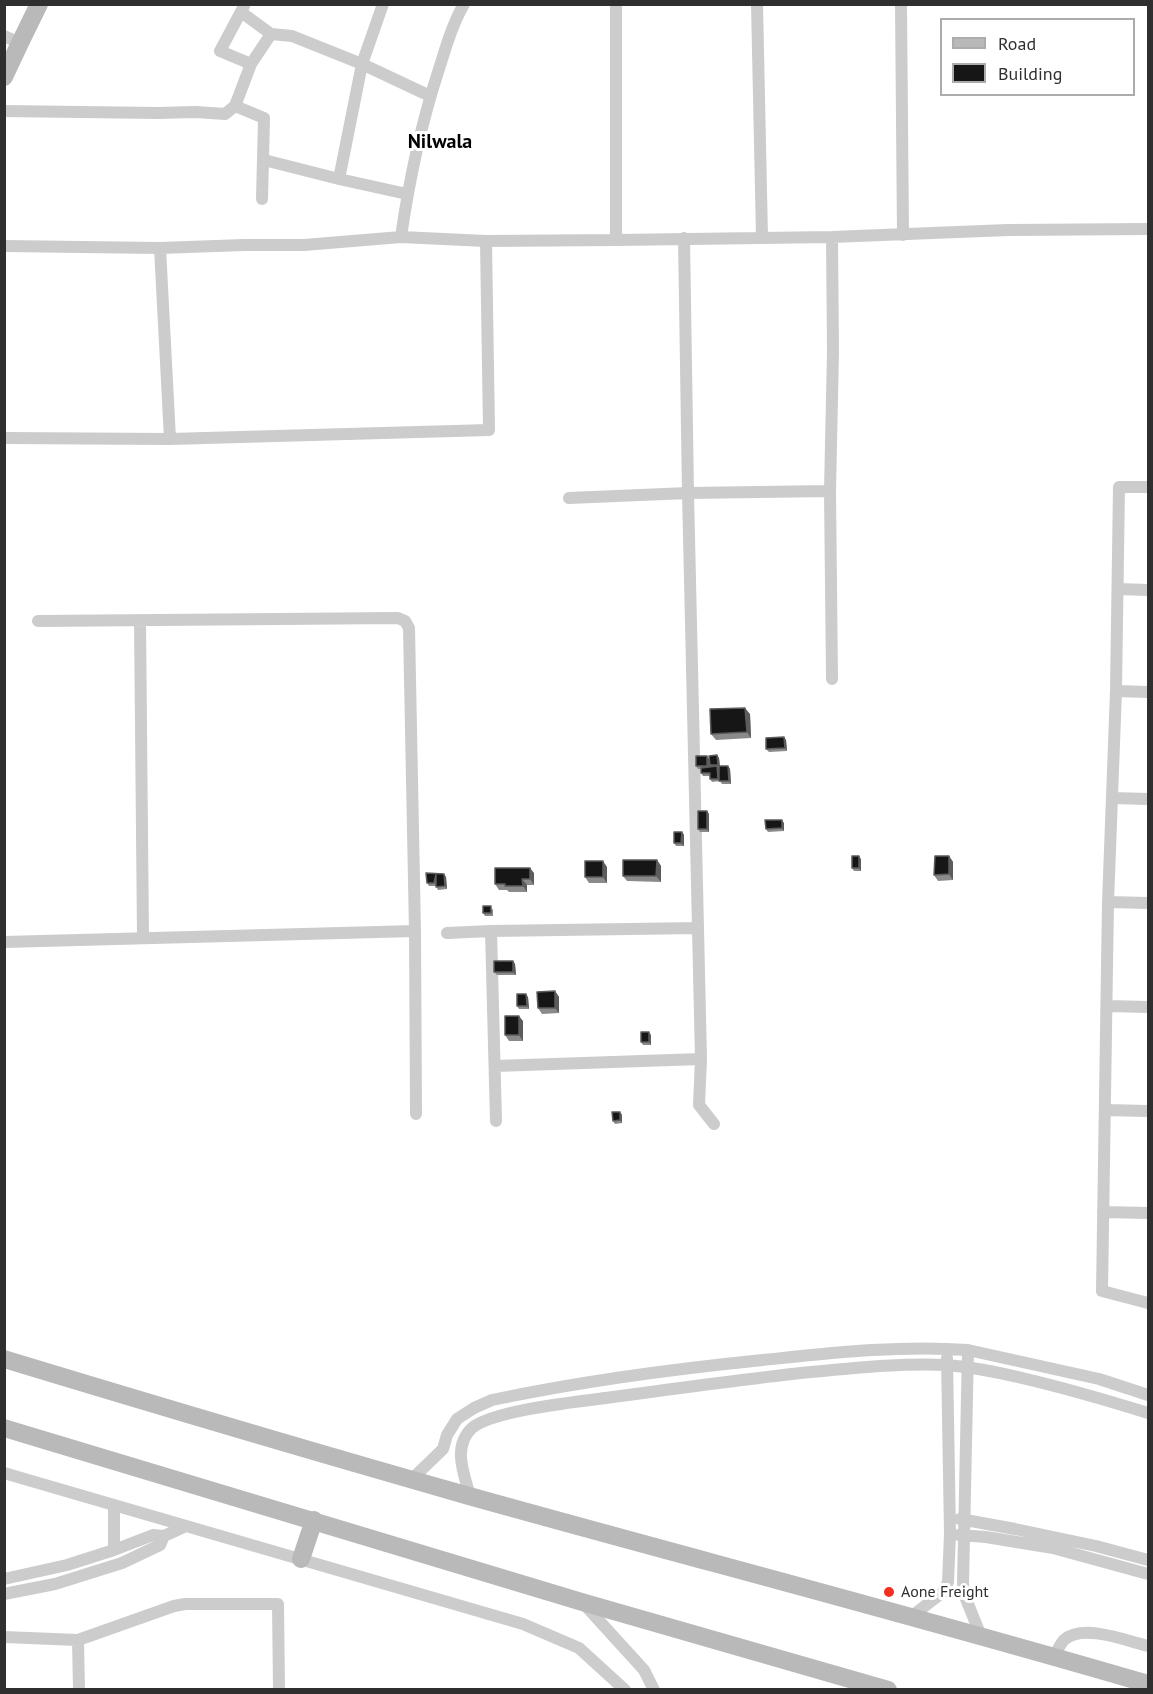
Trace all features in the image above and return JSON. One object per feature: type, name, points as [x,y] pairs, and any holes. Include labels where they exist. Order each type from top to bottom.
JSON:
[{"type":"main road","points":[[4,77],[12,39],[39,4]]},
{"type":"main road","points":[[4,1359],[222,1425],[470,1496],[912,1616],[1149,1684]]},
{"type":"main road","points":[[4,1428],[862,1687],[888,1689]]},
{"type":"main road","points":[[301,1559],[314,1521]]},
{"type":"street","points":[[339,179],[362,64],[383,4]]},
{"type":"street","points":[[401,237],[407,194],[430,96],[453,22],[464,4]]},
{"type":"street","points":[[616,4],[616,240]]},
{"type":"street","points":[[758,4],[762,237]]},
{"type":"street","points":[[901,4],[903,235]]},
{"type":"street","points":[[251,64],[220,51],[242,8],[271,33],[292,36],[362,64],[430,96]]},
{"type":"street","points":[[4,111],[225,114],[235,106],[251,64],[271,33]]},
{"type":"street","points":[[235,106],[264,118],[262,199]]},
{"type":"street","points":[[264,160],[407,194]]},
{"type":"street","points":[[4,246],[160,248],[304,244],[401,237],[486,241],[616,240],[832,237],[1008,230],[1149,229]]},
{"type":"street","points":[[832,237],[833,352],[830,491],[832,679]]},
{"type":"street","points":[[684,238],[701,1059],[699,1105],[714,1124]]},
{"type":"street","points":[[4,438],[171,439],[489,430],[486,241]]},
{"type":"street","points":[[160,248],[171,439]]},
{"type":"street","points":[[1149,486],[1119,487],[1116,691],[1108,902],[1102,1291],[1149,1303]]},
{"type":"street","points":[[569,498],[688,493],[830,491]]},
{"type":"street","points":[[1118,589],[1149,590]]},
{"type":"street","points":[[38,621],[398,618],[405,621],[409,628],[416,1114]]},
{"type":"street","points":[[140,620],[142,938]]},
{"type":"street","points":[[1116,691],[1149,692]]},
{"type":"street","points":[[1112,798],[1149,799]]},
{"type":"street","points":[[1108,902],[1149,903]]},
{"type":"street","points":[[447,933],[698,928]]},
{"type":"street","points":[[4,942],[415,931]]},
{"type":"street","points":[[491,931],[496,1120]]},
{"type":"street","points":[[1107,1006],[1149,1007]]},
{"type":"street","points":[[495,1066],[701,1059]]},
{"type":"street","points":[[1105,1110],[1149,1111]]},
{"type":"street","points":[[1103,1212],[1149,1213]]},
{"type":"street","points":[[912,1616],[943,1592],[948,1582],[950,1534],[947,1348]]},
{"type":"street","points":[[412,1479],[443,1449],[447,1435],[457,1419],[492,1400],[627,1376],[730,1363],[854,1350],[947,1348],[968,1350],[1099,1379],[1149,1395]]},
{"type":"street","points":[[968,1350],[963,1584],[964,1594],[981,1636]]},
{"type":"street","points":[[470,1496],[460,1456],[461,1448],[465,1437],[473,1428],[486,1420],[525,1410],[732,1380],[849,1368],[947,1365],[996,1372],[1066,1388],[1149,1413]]},
{"type":"street","points":[[4,1473],[523,1624],[579,1648],[624,1689]]},
{"type":"street","points":[[114,1505],[114,1550]]},
{"type":"street","points":[[949,1518],[1073,1541],[1149,1560]]},
{"type":"street","points":[[4,1579],[67,1565],[153,1535],[164,1536],[186,1526]]},
{"type":"street","points":[[950,1534],[1053,1548],[1149,1574]]},
{"type":"street","points":[[4,1594],[55,1584],[122,1563],[160,1545],[164,1536]]},
{"type":"street","points":[[582,1602],[644,1670],[654,1689]]},
{"type":"street","points":[[4,1637],[78,1640],[185,1604],[278,1605],[279,1689]]},
{"type":"street","points":[[1054,1656],[1065,1640],[1081,1632],[1098,1633],[1149,1646]]},
{"type":"street","points":[[78,1640],[79,1689]]},
{"type":"building","points":[[745,708],[747,732],[711,734],[710,709]]},
{"type":"building","points":[[784,737],[785,748],[766,749],[766,738]]},
{"type":"building","points":[[717,755],[718,765],[710,765],[709,756]]},
{"type":"building","points":[[696,756],[707,756],[707,766],[696,766]]},
{"type":"building","points":[[717,766],[718,779],[710,779],[710,773],[701,773],[701,768]]},
{"type":"building","points":[[719,766],[728,766],[729,781],[719,781]]},
{"type":"building","points":[[698,811],[707,811],[707,829],[698,829]]},
{"type":"building","points":[[765,820],[782,820],[782,828],[766,829]]},
{"type":"building","points":[[674,832],[682,832],[681,843],[674,843]]},
{"type":"building","points":[[852,856],[859,856],[859,868],[852,868]]},
{"type":"building","points":[[935,856],[949,856],[949,874],[934,875]]},
{"type":"building","points":[[623,860],[657,860],[656,876],[623,876]]},
{"type":"building","points":[[585,861],[603,861],[603,877],[585,877]]},
{"type":"building","points":[[495,868],[530,868],[530,879],[522,879],[523,886],[495,884]]},
{"type":"building","points":[[426,873],[444,874],[445,886],[436,887],[436,874],[434,883],[427,883]]},
{"type":"building","points":[[483,906],[491,906],[491,913],[483,913]]},
{"type":"building","points":[[494,961],[513,961],[513,972],[494,972]]},
{"type":"building","points":[[555,991],[555,1008],[538,1008],[537,992]]},
{"type":"building","points":[[517,994],[526,994],[527,1006],[517,1006]]},
{"type":"building","points":[[505,1016],[519,1016],[519,1035],[505,1035]]},
{"type":"building","points":[[641,1032],[649,1032],[649,1042],[641,1042]]},
{"type":"building","points":[[612,1112],[620,1112],[620,1120],[613,1121]]},
{"type":"place","name":"Aone Freight","points":[[889,1592]]},
{"type":"district","name":"Nilwala","points":[[440,142]]}]
